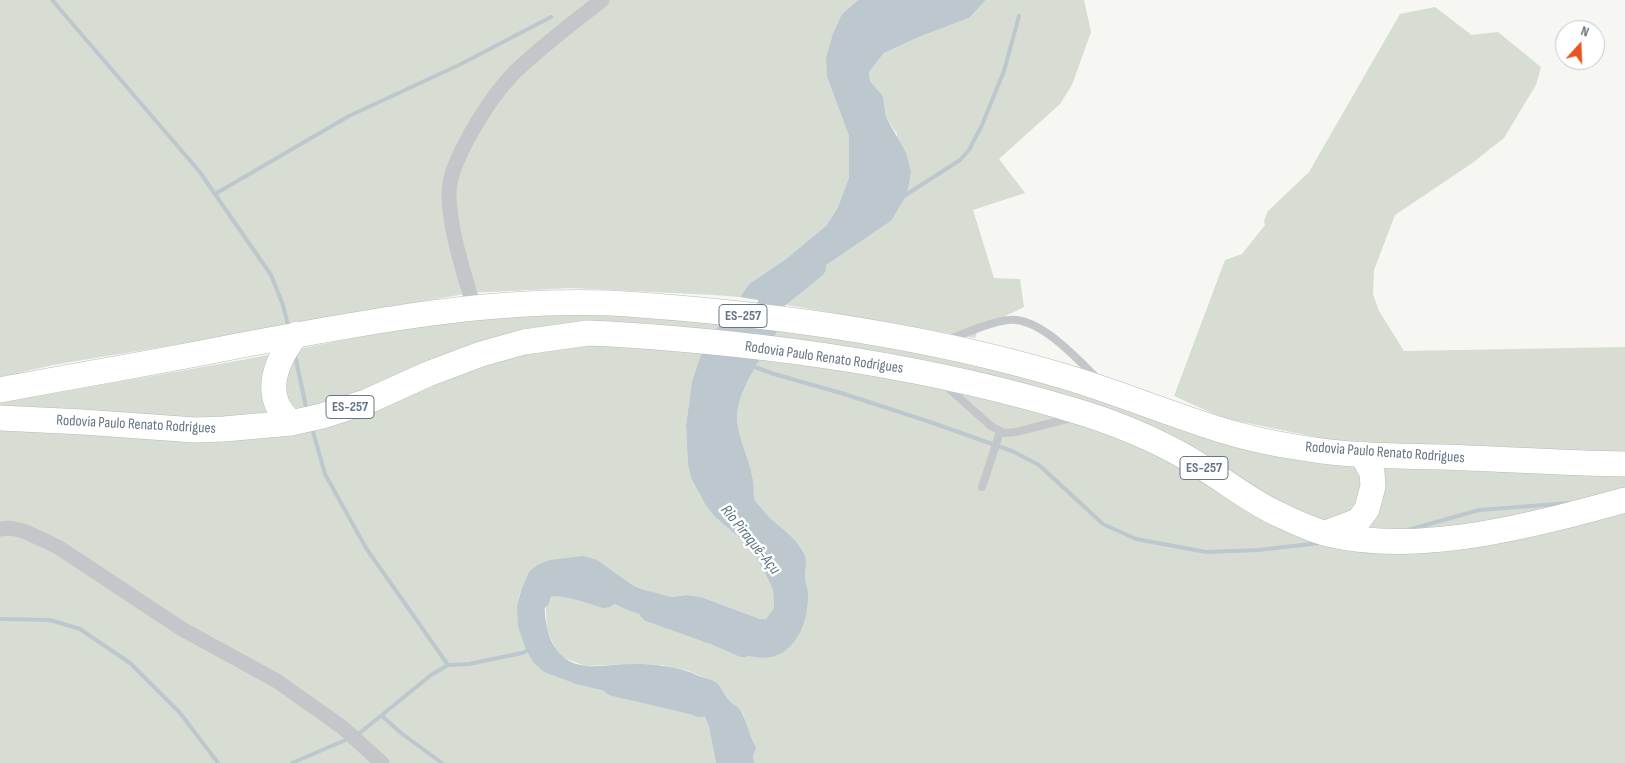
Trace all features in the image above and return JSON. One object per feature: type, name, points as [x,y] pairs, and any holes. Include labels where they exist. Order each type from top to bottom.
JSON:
[{"type":"main road","name":"Rodovia Paulo Renato Rodrigues","points":[[0,390],[296,334],[474,308],[533,304],[637,304],[793,321],[938,344],[992,356],[1109,390],[1221,430],[1306,449],[1362,454],[1625,464]]},
{"type":"main road","name":"Rodovia Paulo Renato Rodrigues","points":[[0,418],[195,430],[291,423],[322,416],[366,402],[428,374],[481,354],[524,342],[588,333],[642,336],[779,350],[931,374],[992,387],[1088,415],[1158,442],[1200,465],[1277,514],[1326,533],[1375,540],[1464,537],[1553,519],[1625,500]]},
{"type":"main road","points":[[291,423],[277,403],[274,393],[281,358],[296,334]]},
{"type":"main road","points":[[1326,533],[1358,521],[1367,509],[1372,491],[1372,473],[1368,462],[1362,454]]},
{"type":"street","points":[[474,308],[449,206],[449,190],[458,160],[477,122],[516,71],[555,36],[602,0]]},
{"type":"street","points":[[0,528],[10,528],[24,532],[58,548],[113,582],[182,629],[277,681],[342,727],[382,763]]},
{"type":"lane","points":[[938,344],[995,323],[1016,320],[1049,333],[1109,390]]},
{"type":"lane","points":[[931,374],[1000,432],[1016,432],[1088,415]]},
{"type":"lane","points":[[982,487],[1000,432]]},
{"type":"shaded area","points":[[0,0],[858,0],[842,14],[827,77],[849,136],[849,177],[838,207],[827,225],[786,259],[749,284],[740,297],[571,288],[469,293],[277,328],[53,365],[0,377]]},
{"type":"shaded area","points":[[986,0],[1084,0],[1091,32],[1072,85],[1060,104],[999,159],[1025,193],[973,210],[994,278],[1020,279],[1024,307],[978,329],[975,338],[770,302],[787,288],[819,270],[891,221],[897,134],[886,117],[883,96],[870,81],[869,72],[884,53],[969,18]]},
{"type":"shaded area","points":[[1435,7],[1470,32],[1470,35],[1498,32],[1541,67],[1536,85],[1504,138],[1471,164],[1395,215],[1374,270],[1373,294],[1379,311],[1404,351],[1625,347],[1625,454],[1449,448],[1330,440],[1223,418],[1174,396],[1225,260],[1242,254],[1265,225],[1264,221],[1268,211],[1309,172],[1400,14]]},
{"type":"shaded area","points":[[510,313],[725,318],[713,333],[692,382],[686,425],[688,465],[691,478],[706,506],[715,517],[753,551],[773,590],[774,608],[766,619],[760,619],[701,597],[660,595],[634,586],[610,569],[537,565],[524,583],[517,605],[579,685],[618,694],[647,692],[664,695],[697,708],[705,717],[709,727],[716,763],[0,763],[0,403],[242,360],[430,323]]},
{"type":"shaded area","points":[[780,326],[991,363],[1327,462],[1448,470],[1625,476],[1625,763],[754,763],[755,747],[749,735],[743,713],[728,699],[717,683],[689,671],[663,665],[585,666],[562,657],[555,648],[547,629],[545,597],[557,588],[572,586],[620,607],[650,617],[699,623],[708,627],[733,648],[786,650],[800,630],[807,608],[808,592],[805,579],[805,557],[799,545],[762,511],[754,499],[751,472],[739,434],[737,418],[738,406],[747,382]]},
{"type":"water","points":[[858,0],[986,0],[969,18],[884,53],[869,72],[870,81],[883,96],[886,117],[906,153],[911,172],[907,194],[891,221],[819,270],[787,288],[770,302],[740,297],[749,284],[786,259],[827,225],[838,207],[849,177],[849,136],[827,77],[826,58],[833,34],[842,14]]},
{"type":"water","points":[[725,318],[780,326],[747,382],[738,406],[737,418],[751,472],[755,500],[765,513],[797,543],[805,556],[805,579],[808,592],[807,607],[804,623],[797,638],[792,645],[780,654],[773,657],[758,658],[736,651],[700,623],[664,620],[638,614],[579,588],[567,585],[557,587],[545,597],[545,608],[548,631],[552,642],[557,651],[575,663],[587,666],[650,664],[667,666],[717,683],[728,699],[742,713],[756,747],[753,756],[754,763],[716,763],[709,727],[705,717],[697,708],[664,695],[647,692],[618,694],[579,685],[544,672],[533,662],[525,647],[518,626],[517,605],[529,572],[537,565],[550,560],[583,556],[597,560],[634,586],[645,590],[671,597],[687,595],[701,597],[760,619],[766,619],[774,608],[773,590],[753,551],[715,517],[706,506],[691,478],[688,465],[686,425],[692,382],[702,352],[713,333]]},
{"type":"waterway","points":[[52,0],[199,171],[271,275],[283,305],[289,329]]},
{"type":"waterway","points":[[904,196],[960,160],[969,150],[982,125],[1004,71],[1019,16]]},
{"type":"waterway","points":[[215,194],[349,116],[459,65],[551,17]]},
{"type":"waterway","name":"Rio Piraquê-Açu","points":[[752,331],[774,299],[814,267]]},
{"type":"waterway","points":[[295,355],[307,412]]},
{"type":"waterway","points":[[752,366],[930,422],[1012,451],[1039,465],[1103,524],[1136,539],[1206,552],[1258,550],[1320,543]]},
{"type":"waterway","points":[[312,428],[325,474],[366,548],[448,665]]},
{"type":"waterway","points":[[1408,530],[1479,510],[1570,503]]},
{"type":"waterway","name":"Rio Piraquê-Açu","points":[[538,598],[540,590],[552,584],[571,586],[605,596]]},
{"type":"waterway","name":"Rio Piraquê-Açu","points":[[651,610],[743,645]]},
{"type":"waterway","points":[[0,619],[50,620],[80,629],[130,663],[180,713],[218,763]]},
{"type":"waterway","points":[[356,736],[431,675],[448,665],[469,664],[522,653],[531,649]]},
{"type":"waterway","name":"Rio Piraquê-Açu","points":[[614,684],[700,705]]},
{"type":"waterway","points":[[382,716],[401,733],[442,763]]},
{"type":"waterway","points":[[292,763],[350,738]]}]
